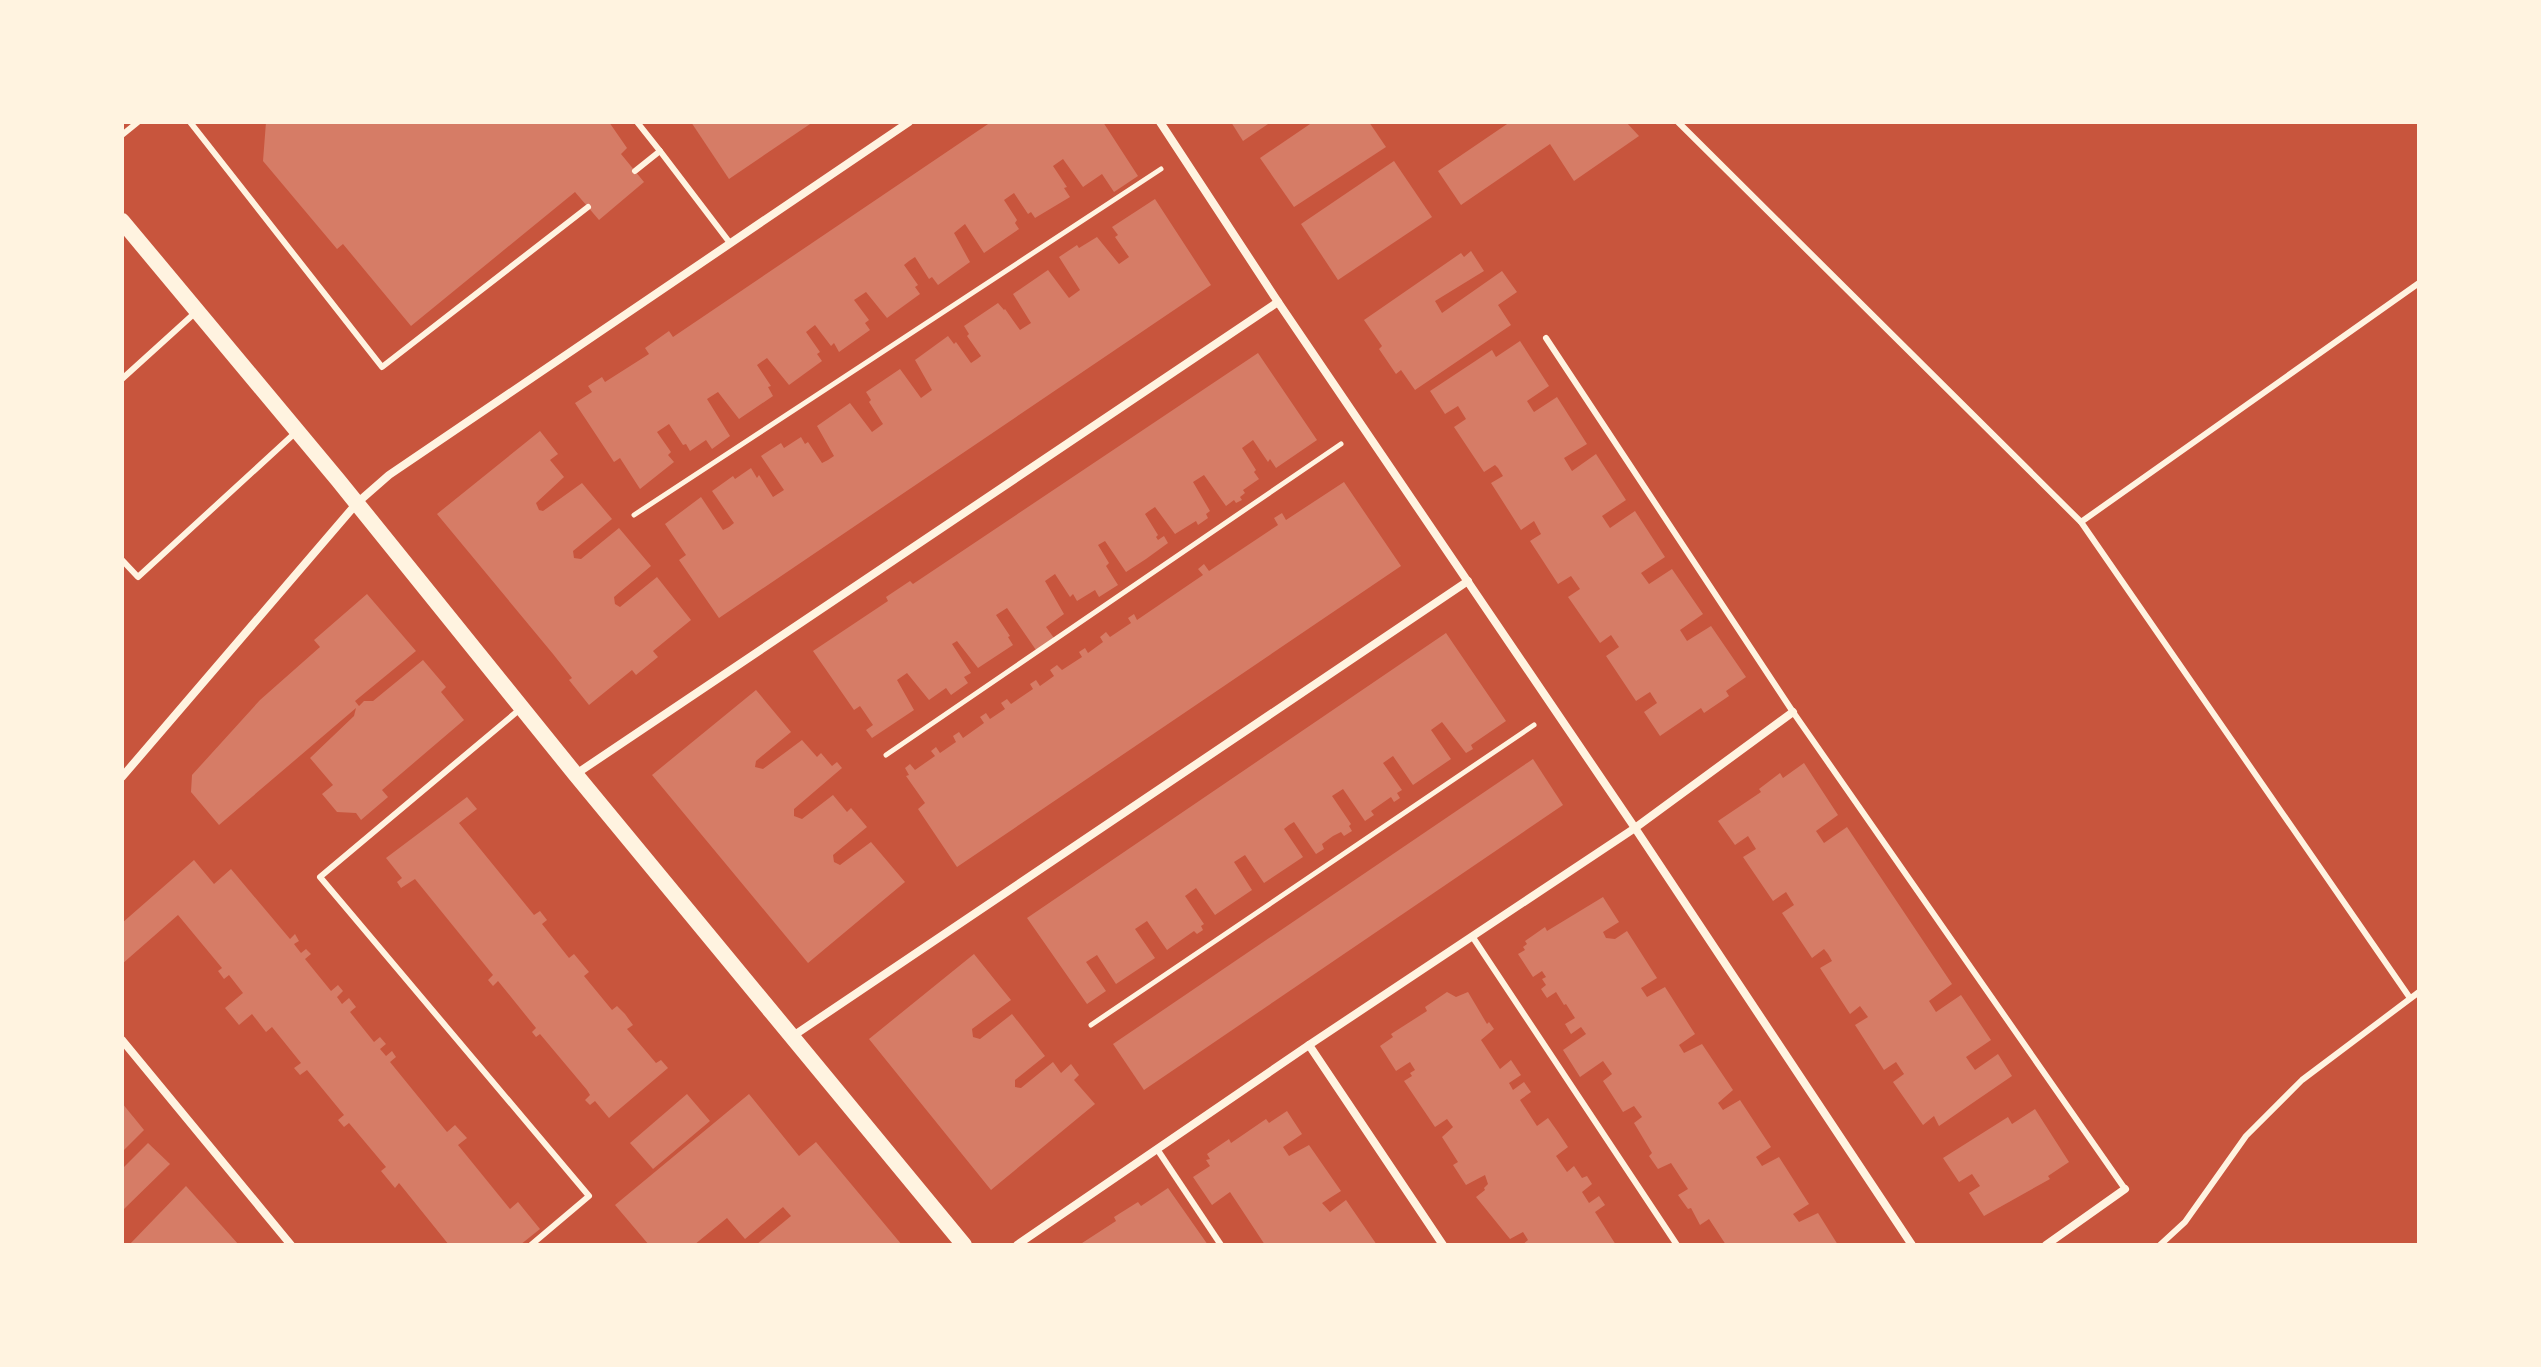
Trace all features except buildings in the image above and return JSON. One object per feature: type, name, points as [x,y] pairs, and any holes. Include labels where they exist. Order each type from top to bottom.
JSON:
[{"type":"main road","points":[[122,221],[357,503],[576,775],[964,1245]]},
{"type":"street","points":[[122,777],[357,503],[389,475],[909,122]]},
{"type":"street","points":[[1160,122],[1912,1245]]},
{"type":"street","points":[[576,775],[1278,302]]},
{"type":"street","points":[[793,1036],[1468,581]]},
{"type":"street","points":[[1017,1245],[1309,1045],[1635,828],[1793,712]]},
{"type":"street","points":[[122,1040],[291,1245]]},
{"type":"street","points":[[1309,1045],[1443,1245]]},
{"type":"street","points":[[2046,1245],[2125,1189]]},
{"type":"lane","points":[[122,135],[138,122]]},
{"type":"lane","points":[[190,122],[382,367],[588,207]]},
{"type":"lane","points":[[637,122],[730,243]]},
{"type":"lane","points":[[1678,122],[2081,522],[2410,998]]},
{"type":"lane","points":[[635,171],[660,151]]},
{"type":"lane","points":[[2081,522],[2419,283]]},
{"type":"lane","points":[[122,379],[197,311]]},
{"type":"lane","points":[[1546,338],[1793,712],[2125,1189]]},
{"type":"lane","points":[[122,560],[138,577],[297,432]]},
{"type":"lane","points":[[522,708],[320,877],[589,1196],[531,1245]]},
{"type":"lane","points":[[1472,936],[1677,1245]]},
{"type":"lane","points":[[2160,1245],[2185,1222],[2246,1136],[2302,1080],[2419,992]]},
{"type":"lane","points":[[1157,1149],[1221,1245]]},
{"type":"path","points":[[634,515],[1182,155]]},
{"type":"path","points":[[886,755],[1364,429]]},
{"type":"path","points":[[1091,1025],[1555,710]]}]
